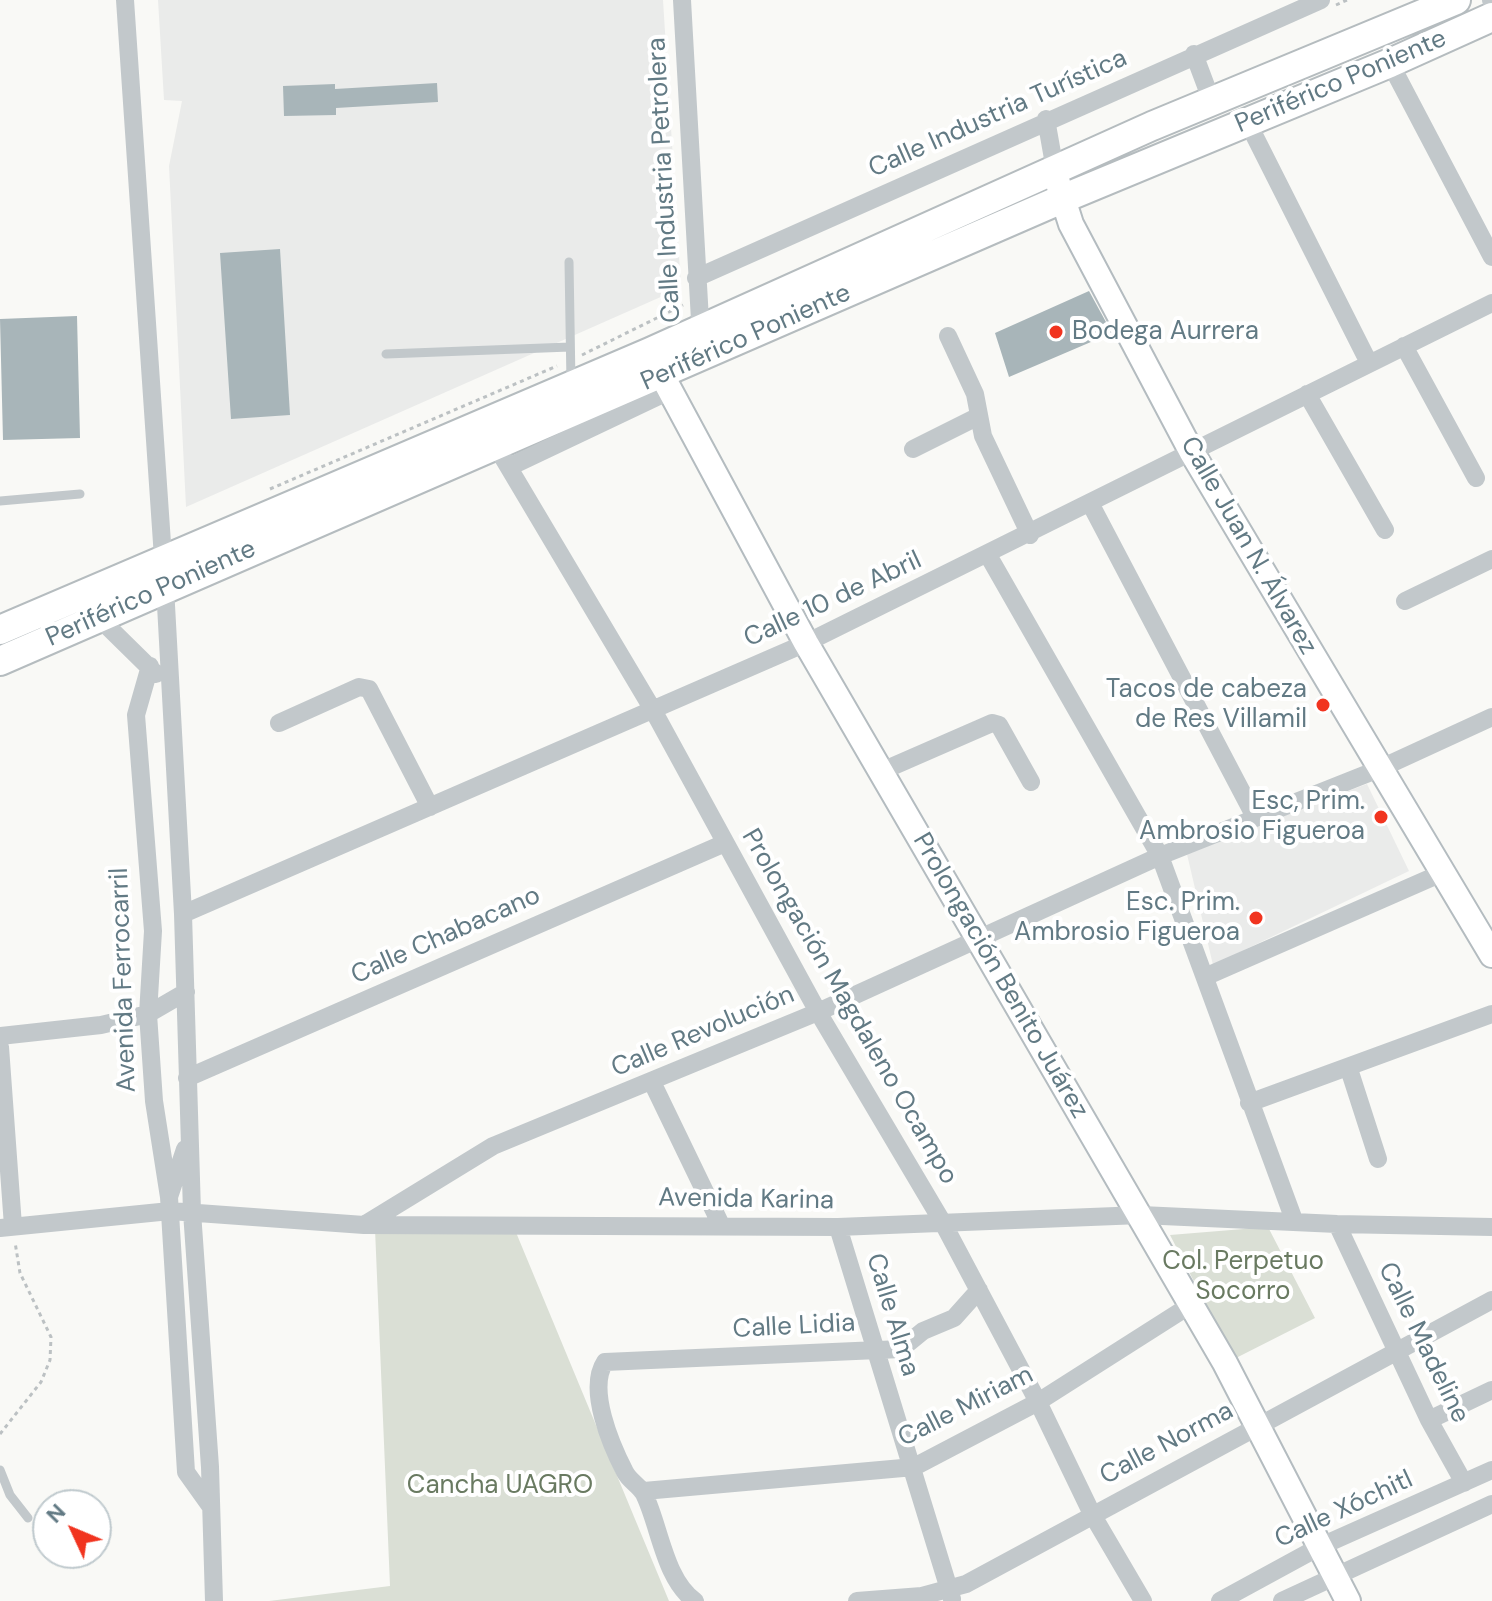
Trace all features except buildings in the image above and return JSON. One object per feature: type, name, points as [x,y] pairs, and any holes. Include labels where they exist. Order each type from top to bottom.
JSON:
[{"type":"main road","name":"Periférico Poniente","points":[[0,630],[162,558],[574,386],[660,373],[702,343],[1055,170],[1456,0]]},
{"type":"main road","name":"Periférico Poniente","points":[[702,343],[1248,123],[1492,17]]},
{"type":"main road","name":"Periférico Poniente","points":[[0,661],[165,587],[502,456],[574,386]]},
{"type":"street","points":[[125,0],[165,587],[183,914],[192,1212],[214,1601]]},
{"type":"street","name":"Calle Industria Petrolera","points":[[682,0],[702,343]]},
{"type":"street","name":"Calle Industria Turística","points":[[696,278],[1194,54],[1328,3]]},
{"type":"street","points":[[1194,54],[1212,102]]},
{"type":"street","points":[[1390,63],[1492,257]]},
{"type":"street","name":"Calle Juan N. Álvarez","points":[[1046,119],[1062,199],[1191,451],[1492,955]]},
{"type":"street","points":[[1248,123],[1369,363]]},
{"type":"street","name":"Calle 10 de Abril","points":[[183,914],[806,643],[1030,535],[1191,451],[1492,303]]},
{"type":"street","points":[[948,336],[975,394],[977,417],[1030,535]]},
{"type":"street","points":[[1404,346],[1476,478]]},
{"type":"street","points":[[502,456],[660,373]]},
{"type":"street","name":"Prolongación Benito Juárez","points":[[660,373],[806,643],[1192,1304],[1348,1601]]},
{"type":"street","points":[[1307,394],[1385,530]]},
{"type":"street","points":[[913,449],[977,417]]},
{"type":"street","name":"Prolongación Magdaleno Ocampo","points":[[502,456],[653,710],[818,1012],[943,1223],[1038,1402],[1092,1514],[1143,1601]]},
{"type":"street","points":[[1090,503],[1255,817]]},
{"type":"street","points":[[988,555],[1160,856],[1207,976],[1249,1103],[1294,1220]]},
{"type":"street","points":[[1405,601],[1492,559]]},
{"type":"street","points":[[98,617],[150,666],[171,700]]},
{"type":"street","name":"Avenida Ferrocarril","points":[[150,666],[136,715],[153,931],[148,1014],[157,1136],[170,1204],[186,1472],[211,1507]]},
{"type":"street","points":[[279,723],[359,687],[369,689],[430,807]]},
{"type":"street","name":"Calle Revolución","points":[[364,1225],[493,1146],[818,1012],[1160,856],[1379,769],[1492,717]]},
{"type":"street","points":[[882,771],[992,723],[999,725],[1031,782]]},
{"type":"street","name":"Calle Chabacano","points":[[187,1078],[725,843]]},
{"type":"street","points":[[1207,976],[1442,873]]},
{"type":"street","points":[[0,1036],[101,1025],[148,1014],[186,992]]},
{"type":"street","points":[[1249,1103],[1349,1069],[1492,1014]]},
{"type":"street","points":[[0,1047],[6,1227]]},
{"type":"street","points":[[1349,1069],[1378,1159]]},
{"type":"street","points":[[652,1082],[721,1225]]},
{"type":"street","points":[[170,1204],[189,1135]]},
{"type":"street","name":"Avenida Karina","points":[[6,1227],[170,1204],[192,1212],[364,1225],[838,1227],[1141,1215],[1492,1227]]},
{"type":"street","name":"Calle Madeline","points":[[1337,1224],[1429,1420],[1464,1483]]},
{"type":"street","name":"Calle Alma","points":[[838,1227],[872,1349],[914,1467],[951,1596]]},
{"type":"street","name":"Calle Lidia","points":[[644,1491],[627,1475],[597,1394],[596,1374],[605,1362],[901,1349],[923,1331],[954,1318],[979,1290]]},
{"type":"street","name":"Calle Norma","points":[[857,1601],[951,1596],[1092,1514],[1492,1300]]},
{"type":"street","name":"Calle Miriam","points":[[644,1491],[914,1467],[1038,1402],[1192,1304]]},
{"type":"street","points":[[1429,1420],[1492,1390]]},
{"type":"street","name":"Calle Xóchitl","points":[[1220,1601],[1319,1547],[1492,1470]]},
{"type":"street","points":[[644,1491],[689,1596]]},
{"type":"street","points":[[1282,1601],[1492,1504]]},
{"type":"lane","points":[[569,262],[570,347],[574,386]]},
{"type":"lane","points":[[386,354],[570,347]]},
{"type":"lane","points":[[0,501],[80,494]]},
{"type":"lane","points":[[0,1470],[10,1495],[28,1518]]},
{"type":"path","points":[[1328,3],[1347,0]]},
{"type":"path","points":[[260,493],[574,386],[697,298]]},
{"type":"path","points":[[0,1434],[41,1382],[50,1360],[51,1337],[20,1273],[6,1227]]},
{"type":"shaded area","points":[[158,0],[663,0],[681,288],[186,507],[169,166],[182,101],[164,100]]},
{"type":"shaded area","name":"Esc. Prim. Ambrosio Figueroa","points":[[1367,784],[1409,871],[1213,965],[1186,850]]},
{"type":"green space","name":"Col. Perpetuo Socorro","points":[[1268,1227],[1315,1318],[1234,1359],[1170,1235]]},
{"type":"green space","name":"Cancha UAGRO","points":[[375,1229],[515,1230],[669,1601],[269,1601],[390,1586]]},
{"type":"place","name":"Bodega Aurrera","points":[[1056,332]]},
{"type":"place","name":"Tacos de cabeza de Res Villamil","points":[[1323,705]]},
{"type":"place","name":"Esc, Prim. Ambrosio Figueroa","points":[[1381,817]]},
{"type":"place","name":"Esc. Prim. Ambrosio Figueroa","points":[[1256,918]]}]
